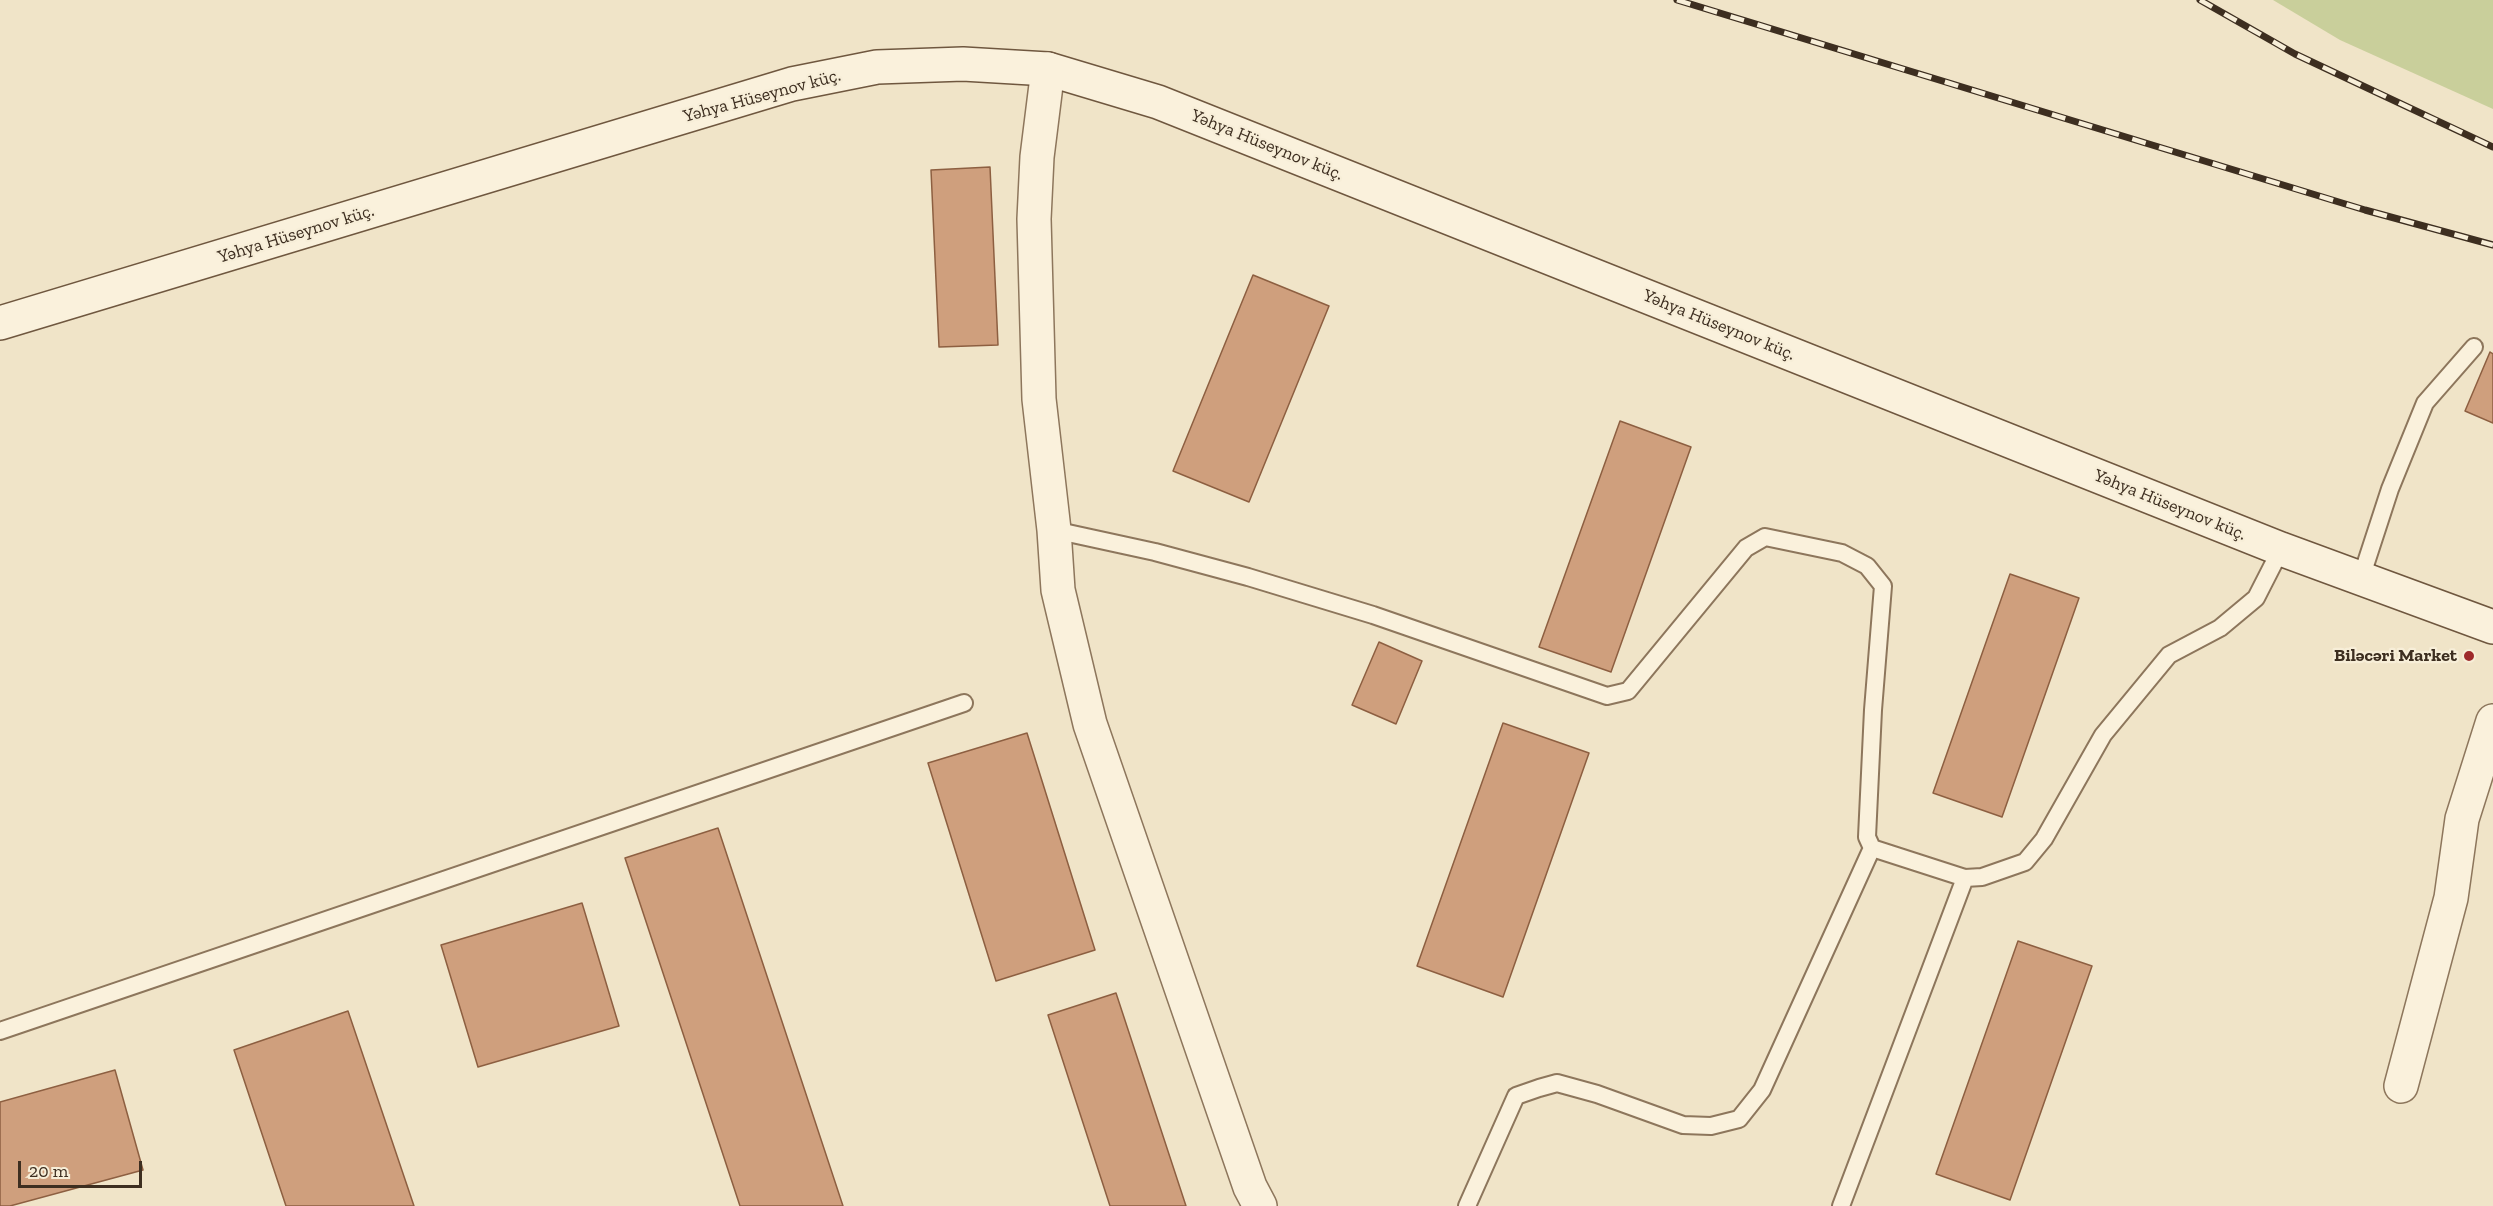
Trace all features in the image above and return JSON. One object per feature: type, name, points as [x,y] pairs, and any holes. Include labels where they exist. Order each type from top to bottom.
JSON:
[{"type":"street","name":"Yəhya Hüseynov küç.","points":[[0,323],[792,84],[878,67],[963,64],[1048,69],[1158,102],[2281,549],[2493,627]]},
{"type":"street","points":[[1048,69],[1037,158],[1034,219],[1039,399],[1054,530],[1058,590],[1090,724],[1250,1187],[1260,1206]]},
{"type":"street","points":[[2400,1086],[2451,898],[2462,819],[2493,721]]},
{"type":"lane","points":[[2361,578],[2390,489],[2425,403],[2474,347]]},
{"type":"lane","points":[[1054,530],[1155,552],[1271,584],[1373,615],[1607,696],[1628,691],[1746,548],[1766,537],[1842,554],[1867,566],[1883,586],[1873,710],[1867,837],[1872,848],[1965,878],[1982,877],[2025,862],[2043,839],[2103,735],[2169,655],[2220,628],[2256,598],[2281,549]]},
{"type":"lane","points":[[0,1031],[964,703]]},
{"type":"lane","points":[[1467,1206],[1516,1096],[1557,1083],[1597,1094],[1683,1125],[1711,1126],[1739,1119],[1762,1090],[1872,848]]},
{"type":"lane","points":[[1841,1206],[1965,878]]},
{"type":"green space","points":[[2273,0],[2493,0],[2493,109],[2340,40]]},
{"type":"building","points":[[990,167],[998,345],[939,347],[931,170]]},
{"type":"building","points":[[1253,275],[1329,306],[1249,502],[1173,471]]},
{"type":"building","points":[[2490,352],[2493,354],[2493,423],[2465,411]]},
{"type":"building","points":[[1620,421],[1691,447],[1611,672],[1539,647]]},
{"type":"building","points":[[2010,574],[2079,598],[2002,817],[1933,793]]},
{"type":"building","points":[[1379,642],[1422,661],[1396,724],[1352,705]]},
{"type":"building","points":[[1503,723],[1589,753],[1503,997],[1417,966]]},
{"type":"building","points":[[1027,733],[1095,950],[996,981],[928,763]]},
{"type":"building","points":[[718,828],[843,1206],[740,1206],[625,858]]},
{"type":"building","points":[[582,903],[619,1026],[478,1067],[441,945]]},
{"type":"building","points":[[2018,941],[2092,966],[2010,1200],[1936,1174]]},
{"type":"building","points":[[1116,993],[1186,1206],[1110,1206],[1048,1015]]},
{"type":"building","points":[[348,1011],[414,1206],[286,1206],[234,1050]]},
{"type":"building","points":[[115,1070],[143,1170],[10,1206],[0,1206],[0,1102]]},
{"type":"railway","points":[[1677,0],[2365,210],[2493,245]]},
{"type":"railway","points":[[2200,0],[2295,54],[2493,147]]},
{"type":"place","name":"Biləcəri Market","points":[[2469,656]]}]
